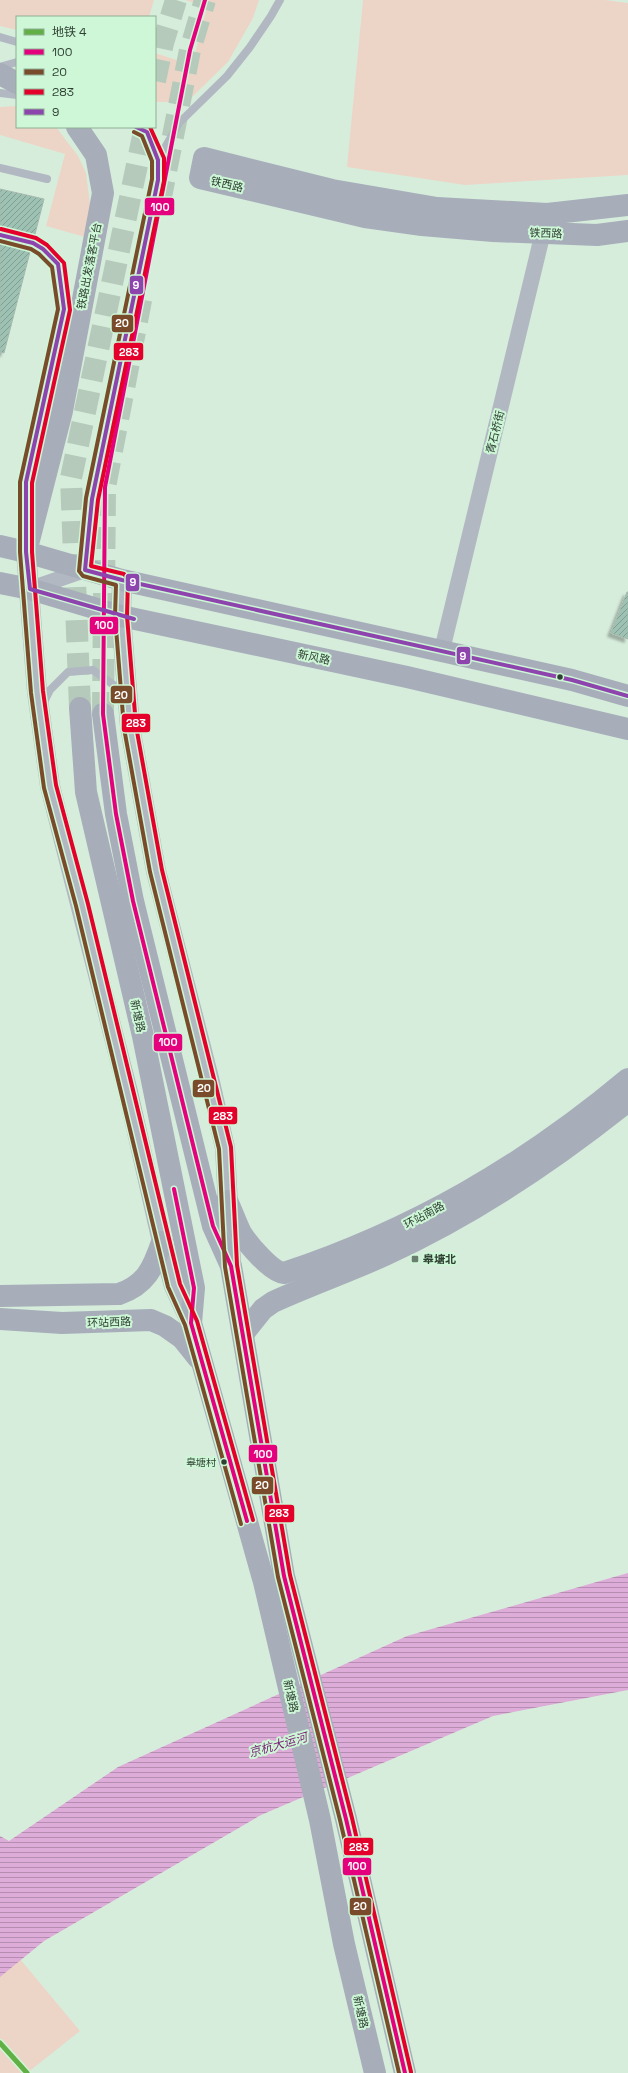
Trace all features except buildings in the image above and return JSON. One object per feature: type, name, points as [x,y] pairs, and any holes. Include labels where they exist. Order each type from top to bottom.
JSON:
[{"type":"main road","points":[[0,74],[16,82]]},
{"type":"main road","name":"铁路出发落客平台","points":[[26,552],[62,411],[103,193],[96,155],[78,128]]},
{"type":"main road","name":"铁西路","points":[[628,205],[545,224],[493,231],[422,225],[365,217],[200,178],[204,158],[332,190],[411,205],[545,224],[597,235],[628,231]]},
{"type":"main road","points":[[0,546],[26,552],[122,580],[442,650],[572,680],[628,696]]},
{"type":"main road","name":"新风路","points":[[0,583],[30,589],[121,616],[407,677],[628,729]]},
{"type":"main road","name":"新塘路","points":[[80,708],[86,792],[143,1036],[194,1288],[191,1323],[202,1363],[274,1579],[346,1819],[405,2073]]},
{"type":"main road","name":"新塘路","points":[[103,714],[116,814],[133,901],[213,1226],[231,1266],[243,1334],[274,1579],[344,1944],[375,2073]]},
{"type":"main road","name":"环站南路","points":[[227,1201],[241,1233],[251,1246],[270,1266],[279,1272],[284,1273],[363,1244],[436,1210],[539,1147],[628,1079]]},
{"type":"main road","name":"环站南路","points":[[243,1334],[263,1309],[272,1302],[384,1255],[491,1198],[549,1161],[628,1100]]},
{"type":"main road","points":[[0,1296],[119,1294],[131,1290],[148,1274],[162,1242]]},
{"type":"main road","name":"环站西路","points":[[0,1318],[62,1323],[151,1320],[165,1326],[182,1338],[202,1363]]},
{"type":"street","points":[[30,589],[85,570],[92,499],[158,180],[158,160],[142,129]]},
{"type":"street","name":"青石桥街","points":[[442,650],[545,224]]},
{"type":"street","name":"新塘路","points":[[26,552],[40,710],[50,786],[128,1092],[162,1242],[174,1286],[191,1323]]},
{"type":"street","name":"新塘路","points":[[122,580],[121,616],[130,727],[156,871],[210,1082],[225,1148],[231,1266]]},
{"type":"lane","points":[[158,160],[179,123],[227,76],[272,16],[280,0]]},
{"type":"lane","points":[[0,37],[16,42]]},
{"type":"lane","points":[[0,67],[16,62]]},
{"type":"lane","points":[[0,93],[16,95]]},
{"type":"lane","points":[[0,168],[47,179]]},
{"type":"lane","points":[[26,552],[26,482],[64,309],[58,264],[43,249],[33,243]]},
{"type":"lane","points":[[40,710],[50,690],[68,672],[93,670],[115,686],[130,727]]},
{"type":"shaded area","points":[[0,0],[154,0],[149,16],[16,16],[16,30],[0,26]]},
{"type":"shaded area","points":[[185,0],[259,0],[253,18],[228,62],[185,102],[156,102],[156,53],[192,65],[207,7]]},
{"type":"shaded area","points":[[363,0],[605,0],[628,3],[628,175],[465,185],[347,167]]},
{"type":"shaded area","points":[[16,106],[16,128],[57,128],[78,156],[86,173],[91,212],[85,237],[46,226],[65,154],[0,135],[0,107]]},
{"type":"shaded area","points":[[0,1935],[80,2031],[27,2073],[0,2073]]},
{"type":"water","name":"京杭大运河","points":[[628,1573],[628,1690],[493,1716],[261,1815],[44,1941],[0,1977],[0,1836],[9,1841],[118,1767],[407,1636]]},
{"type":"tunnel","points":[[156,76],[163,43],[176,0]]},
{"type":"tunnel","points":[[160,202],[190,50],[205,0]]},
{"type":"tunnel","points":[[80,708],[71,478],[145,128]]},
{"type":"tunnel","points":[[103,714],[105,487],[143,290]]},
{"type":"metro line","name":"4","points":[[0,2043],[27,2073]]},
{"type":"transit line","name":"100","points":[[205,0],[190,50],[105,487],[103,714],[116,814],[133,901],[213,1226],[231,1266],[284,1576],[346,1819],[405,2073]]},
{"type":"transit line","name":"9","points":[[138,128],[147,132],[158,160],[158,180],[92,499],[85,570],[122,580],[572,680],[628,696]]},
{"type":"transit line","name":"283","points":[[150,128],[164,158],[164,181],[98,500],[91,566],[124,574],[128,579],[127,616],[136,726],[162,870],[231,1147],[237,1265],[290,1575],[352,1818],[411,2072]]},
{"type":"transit line","name":"20","points":[[134,132],[142,136],[152,161],[152,179],[86,498],[79,571],[83,576],[116,585],[115,616],[124,728],[150,872],[219,1149],[225,1267],[278,1577],[340,1820],[399,2073]]},
{"type":"transit line","name":"283","points":[[1,229],[36,238],[47,245],[64,263],[70,310],[32,483],[32,552],[43,691],[56,785],[88,904],[180,1284],[197,1321],[253,1520]]},
{"type":"transit line","name":"9","points":[[0,235],[33,243],[43,249],[58,264],[64,309],[26,482],[26,552],[30,589],[134,619]]},
{"type":"transit line","name":"20","points":[[0,241],[31,249],[39,254],[52,267],[58,309],[20,482],[20,552],[31,693],[44,788],[76,906],[168,1287],[185,1325],[241,1524]]},
{"type":"transit line","name":"100","points":[[174,1189],[194,1288],[191,1323],[247,1521]]},
{"type":"place","name":"皋塘北","points":[[415,1259]]},
{"type":"place","name":"皋塘村","points":[[224,1462]]}]
